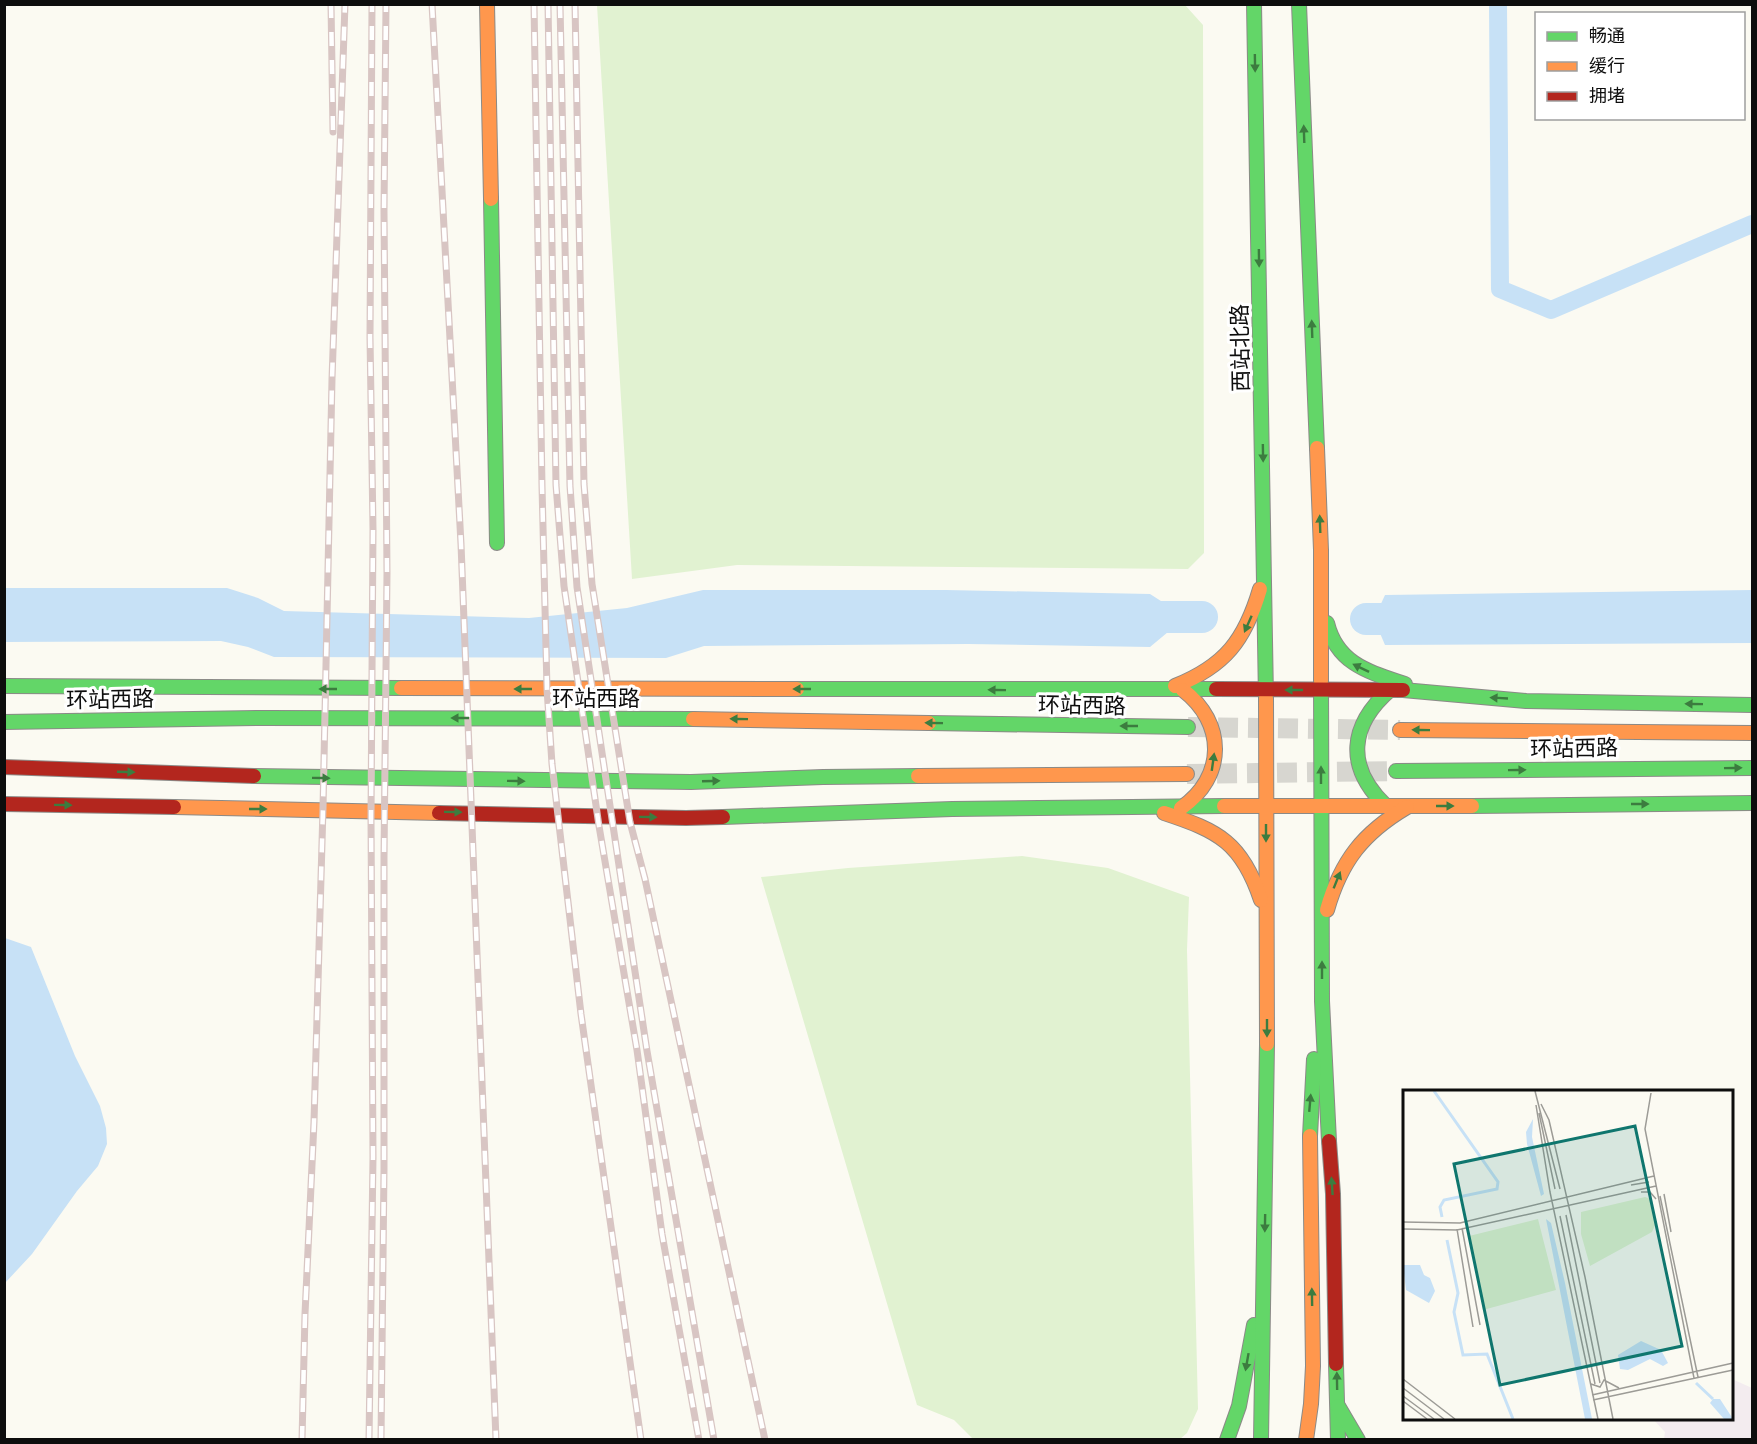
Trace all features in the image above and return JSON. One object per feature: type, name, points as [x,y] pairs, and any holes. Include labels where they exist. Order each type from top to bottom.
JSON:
[{"type":"main road","points":[[487,4],[497,543]]},
{"type":"main road","name":"西站北路","points":[[1254,4],[1266,563],[1267,924]]},
{"type":"main road","points":[[1299,4],[1322,583],[1322,1001],[1326,1109],[1333,1194],[1338,1440]]},
{"type":"main road","points":[[1162,691],[1200,676],[1213,668],[1239,643],[1257,604],[1266,563]]},
{"type":"main road","points":[[1322,583],[1327,628],[1338,652],[1357,667],[1404,683],[1426,694]]},
{"type":"main road","points":[[4,686],[270,689],[1162,691],[1390,689],[1426,694],[1539,700],[1752,705]]},
{"type":"main road","points":[[1386,806],[1366,786],[1358,749],[1360,726],[1364,716],[1379,697],[1390,689]]},
{"type":"main road","points":[[1181,808],[1203,789],[1214,761],[1208,718],[1193,697],[1183,690]]},
{"type":"main road","name":"环站西路","points":[[4,722],[262,718],[684,719],[1188,727]]},
{"type":"main road","name":"环站西路","points":[[1400,730],[1752,734]]},
{"type":"main road","points":[[4,767],[292,778],[691,782],[823,777],[1187,774]]},
{"type":"main road","name":"环站西路","points":[[1396,771],[1752,768]]},
{"type":"main road","points":[[4,804],[686,818],[792,813],[1147,808],[1752,803]]},
{"type":"main road","points":[[1322,936],[1330,901],[1345,863],[1378,824],[1408,806]]},
{"type":"main road","points":[[1147,808],[1205,828],[1223,837],[1236,849],[1249,866],[1267,924],[1265,1263],[1261,1440]]},
{"type":"main road","points":[[1306,1440],[1312,1375],[1309,1112],[1322,1001]]},
{"type":"main road","points":[[1227,1440],[1239,1406],[1265,1263]]},
{"type":"main road","points":[[1337,1404],[1358,1440]]},
{"type":"shaded area","points":[[1733,1379],[1752,1388],[1752,1439],[1664,1439],[1665,1432],[1654,1420],[1733,1420]]},
{"type":"green space","points":[[597,5],[1185,5],[1203,25],[1204,553],[1188,569],[737,565],[632,579]]},
{"type":"green space","points":[[1022,856],[1108,868],[1189,897],[1187,950],[1198,1409],[1187,1433],[1180,1439],[973,1439],[954,1420],[917,1405],[761,877],[848,868]]},
{"type":"water","points":[[5,588],[227,588],[258,598],[284,611],[529,618],[627,608],[703,590],[946,590],[1150,594],[1186,617],[1150,647],[968,644],[704,646],[666,658],[274,657],[248,647],[221,641],[5,642]]},
{"type":"water","points":[[1752,590],[1752,643],[1385,645],[1374,619],[1385,595]]},
{"type":"water","points":[[5,938],[31,947],[75,1056],[100,1106],[106,1128],[107,1144],[98,1166],[77,1191],[32,1254],[5,1283]]},
{"type":"waterway","points":[[1498,4],[1500,289],[1551,310],[1752,224]]},
{"type":"waterway","points":[[1144,617],[1202,617]]},
{"type":"waterway","points":[[1366,619],[1416,619]]},
{"type":"tunnel","points":[[1188,727],[1400,730]]},
{"type":"tunnel","points":[[1187,774],[1396,771]]},
{"type":"railway","points":[[331,4],[333,132]]},
{"type":"railway","points":[[302,1440],[314,1122],[332,379],[345,4]]},
{"type":"railway","points":[[369,1440],[373,1157],[371,818],[373,529],[370,337],[372,4]]},
{"type":"railway","points":[[381,1440],[387,573],[384,211],[386,4]]},
{"type":"railway","points":[[432,4],[461,544],[496,1440]]},
{"type":"railway","points":[[534,4],[542,486],[547,689],[552,764],[581,1014],[641,1440]]},
{"type":"railway","points":[[548,4],[556,485],[564,586],[599,826],[637,1050],[662,1234],[699,1440]]},
{"type":"railway","points":[[560,4],[570,486],[577,587],[647,1051],[714,1440]]},
{"type":"railway","points":[[575,4],[584,484],[592,584],[630,822],[645,879],[765,1440]]},
{"type":"traffic: fast","points":[[1254,4],[1266,698]]},
{"type":"traffic: fast","points":[[1299,4],[1317,448]]},
{"type":"traffic: fast","points":[[491,199],[497,543]]},
{"type":"traffic: fast","points":[[1327,623],[1338,648],[1347,657],[1367,670],[1405,684]]},
{"type":"traffic: fast","points":[[1321,681],[1322,1001],[1329,1141]]},
{"type":"traffic: fast","points":[[4,686],[401,688]]},
{"type":"traffic: fast","points":[[797,689],[1216,689]]},
{"type":"traffic: fast","points":[[1386,806],[1364,776],[1358,761],[1357,746],[1367,717],[1391,689]]},
{"type":"traffic: fast","points":[[1403,690],[1526,701],[1752,705]]},
{"type":"traffic: fast","points":[[4,722],[262,718],[693,719]]},
{"type":"traffic: fast","points":[[929,723],[1188,727]]},
{"type":"traffic: fast","points":[[1396,771],[1752,768]]},
{"type":"traffic: fast","points":[[254,776],[691,782],[918,776]]},
{"type":"traffic: fast","points":[[1472,806],[1752,803]]},
{"type":"traffic: fast","points":[[723,817],[952,809],[1224,806]]},
{"type":"traffic: fast","points":[[1261,1440],[1267,1044]]},
{"type":"traffic: fast","points":[[1310,1136],[1314,1059]]},
{"type":"traffic: fast","points":[[1227,1440],[1239,1406],[1254,1325]]},
{"type":"traffic: fast","points":[[1336,1364],[1338,1440]]},
{"type":"traffic: fast","points":[[1338,1406],[1358,1440]]},
{"type":"traffic: slow","points":[[487,4],[491,199]]},
{"type":"traffic: slow","points":[[1317,448],[1321,550],[1321,681]]},
{"type":"traffic: slow","points":[[1175,686],[1207,670],[1231,649],[1247,623],[1260,589]]},
{"type":"traffic: slow","points":[[401,688],[797,689]]},
{"type":"traffic: slow","points":[[1181,808],[1196,795],[1206,781],[1213,766],[1215,750],[1213,734],[1207,718],[1197,703],[1183,690]]},
{"type":"traffic: slow","points":[[1266,698],[1267,1044]]},
{"type":"traffic: slow","points":[[693,719],[929,723]]},
{"type":"traffic: slow","points":[[1400,730],[1752,733]]},
{"type":"traffic: slow","points":[[918,776],[1187,774]]},
{"type":"traffic: slow","points":[[1224,806],[1472,806]]},
{"type":"traffic: slow","points":[[174,807],[439,813]]},
{"type":"traffic: slow","points":[[1327,910],[1339,877],[1356,850],[1378,827],[1407,807]]},
{"type":"traffic: slow","points":[[1164,813],[1200,826],[1226,842],[1246,865],[1261,900]]},
{"type":"traffic: slow","points":[[1306,1440],[1313,1366],[1310,1136]]},
{"type":"traffic: jam","points":[[1216,689],[1403,690]]},
{"type":"traffic: jam","points":[[4,767],[254,776]]},
{"type":"traffic: jam","points":[[4,804],[174,807]]},
{"type":"traffic: jam","points":[[439,813],[723,817]]},
{"type":"traffic: jam","points":[[1329,1141],[1333,1194],[1336,1364]]}]
